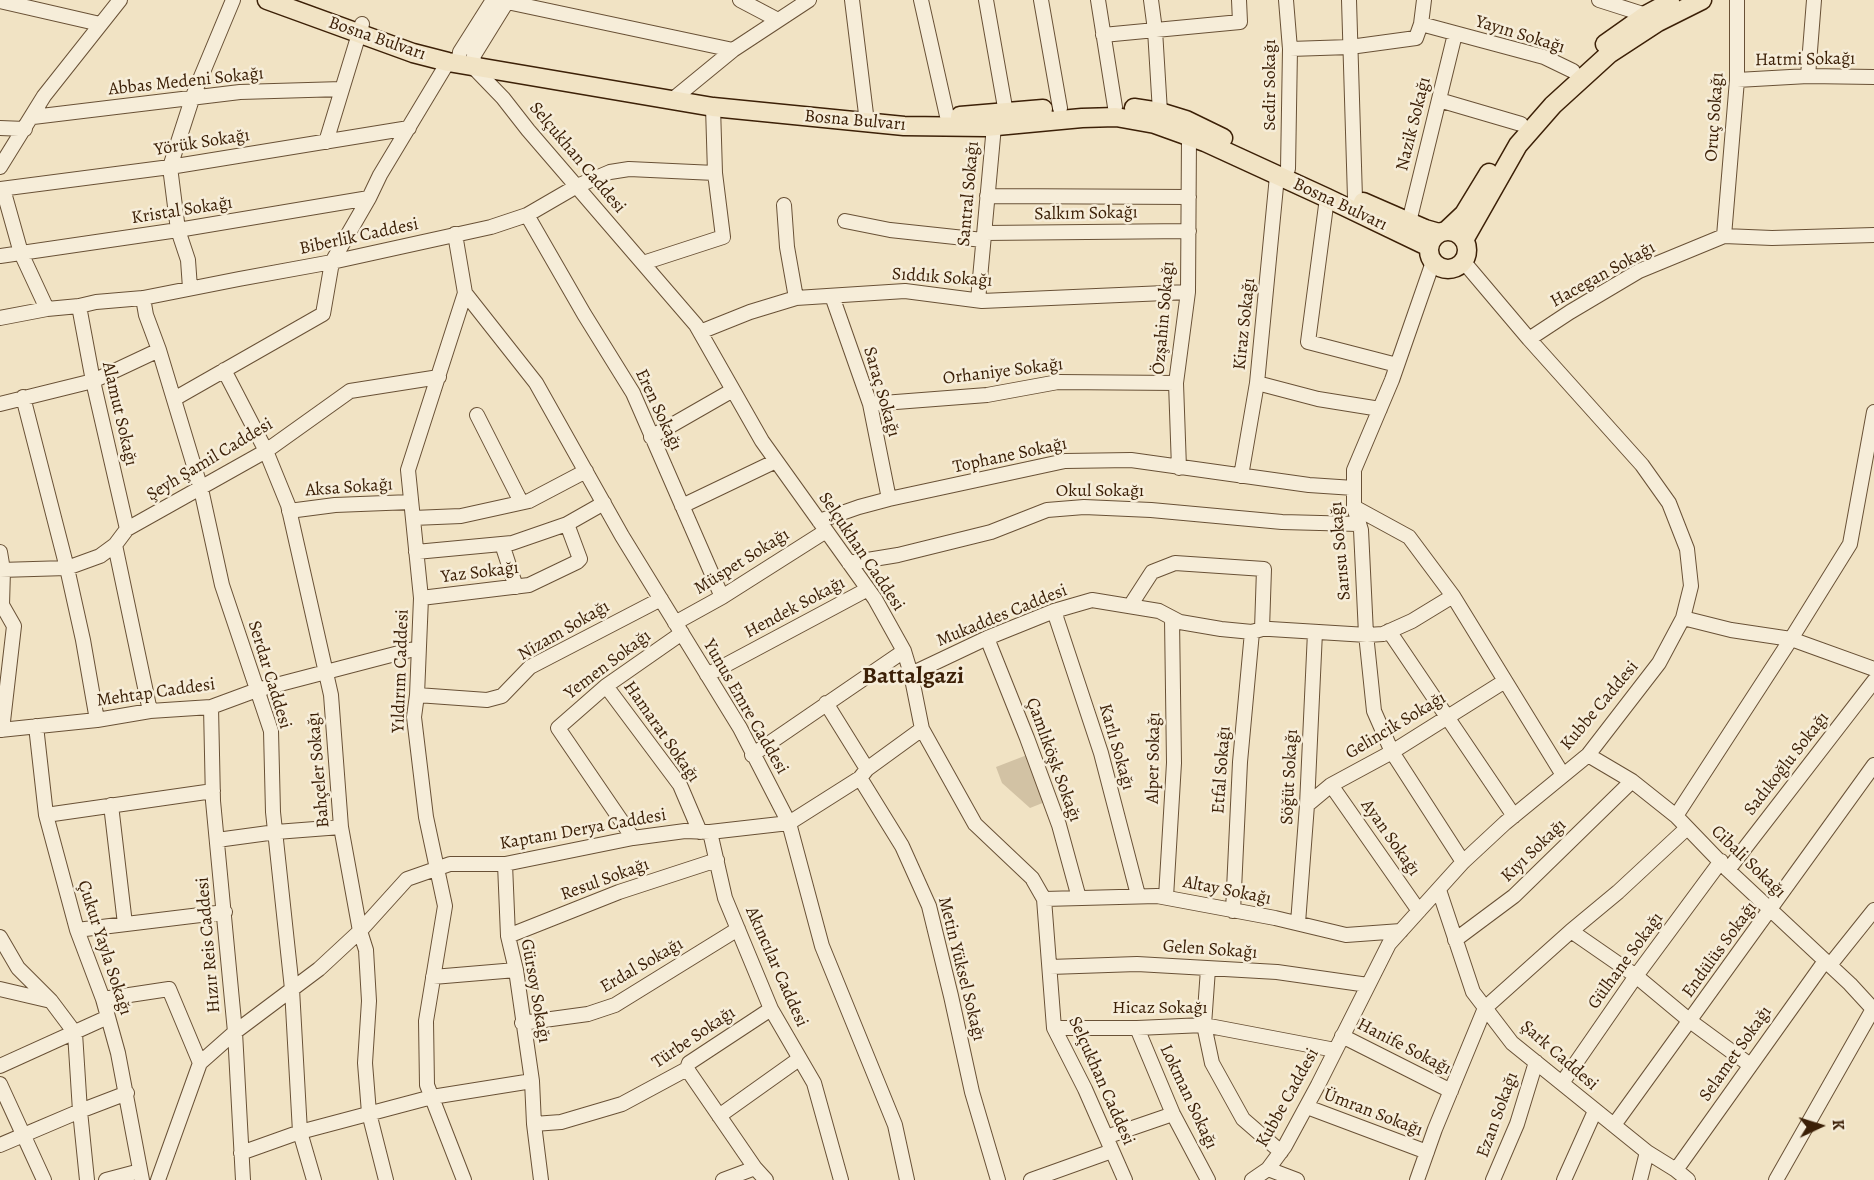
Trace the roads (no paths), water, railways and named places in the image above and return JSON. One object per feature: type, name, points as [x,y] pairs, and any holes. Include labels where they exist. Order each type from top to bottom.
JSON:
[{"type":"main road","name":"Bosna Bulvarı","points":[[267,0],[361,29]]},
{"type":"main road","name":"Bosna Bulvarı","points":[[298,0],[413,53],[640,86],[713,107],[904,126],[994,126],[1116,117],[1155,124],[1355,198],[1409,222],[1437,244]]},
{"type":"main road","points":[[1437,244],[1456,233],[1464,240],[1466,250],[1463,261],[1454,268],[1437,266],[1437,244],[1464,214],[1521,124],[1554,87],[1614,36],[1672,0]]},
{"type":"main road","points":[[1464,240],[1518,145],[1553,105],[1609,54],[1658,22],[1702,0]]},
{"type":"main road","name":"Bosna Bulvarı","points":[[677,96],[866,114],[946,116],[1115,106],[1160,112],[1186,120],[1327,198],[1437,244]]},
{"type":"street","points":[[0,167],[45,96],[120,0]]},
{"type":"street","points":[[190,288],[188,260],[178,230],[170,167],[193,96],[233,0]]},
{"type":"street","points":[[740,0],[778,21]]},
{"type":"street","points":[[677,96],[733,50],[809,0]]},
{"type":"street","points":[[852,0],[866,114]]},
{"type":"street","points":[[921,0],[946,116]]},
{"type":"street","points":[[986,0],[1006,112]]},
{"type":"street","points":[[1041,0],[1060,108]]},
{"type":"street","points":[[1098,0],[1115,106]]},
{"type":"street","points":[[1151,0],[1160,112]]},
{"type":"street","points":[[1104,35],[1240,22],[1239,0]]},
{"type":"street","name":"Sedir Sokağı","points":[[1283,172],[1290,49],[1286,0]]},
{"type":"street","points":[[1349,0],[1355,198]]},
{"type":"street","points":[[1290,49],[1350,47],[1416,38],[1421,24],[1424,0]]},
{"type":"street","points":[[1599,0],[1646,15]]},
{"type":"street","name":"Oruç Sokağı","points":[[1724,236],[1737,80],[1737,0]]},
{"type":"street","points":[[1808,76],[1814,0]]},
{"type":"street","points":[[0,1],[100,24]]},
{"type":"street","points":[[174,399],[323,314],[332,262],[380,175],[408,128],[462,60],[502,1],[733,50]]},
{"type":"street","name":"Yayın Sokağı","points":[[1421,24],[1544,57],[1574,71]]},
{"type":"street","points":[[326,141],[361,29]]},
{"type":"street","name":"Nazik Sokağı","points":[[1409,222],[1455,34]]},
{"type":"street","name":"Selçukhan Caddesi","points":[[462,60],[503,98],[696,325],[762,441],[868,589],[904,651],[922,729],[975,824],[1032,878],[1044,899],[1054,1028],[1085,1089],[1125,1180]]},
{"type":"street","name":"Hatmi Sokağı","points":[[1737,80],[1808,76],[1874,76]]},
{"type":"street","name":"Abbas Medeni Sokağı","points":[[33,117],[193,96],[342,89]]},
{"type":"street","points":[[1439,100],[1521,124]]},
{"type":"street","points":[[643,263],[723,237],[715,173],[713,107]]},
{"type":"street","name":"Santral Sokağı","points":[[978,300],[994,126]]},
{"type":"street","points":[[0,128],[24,129]]},
{"type":"street","name":"Yörük Sokağı","points":[[1,189],[170,167],[408,128]]},
{"type":"street","name":"Özşahin Sokağı","points":[[1179,468],[1176,383],[1188,292],[1189,136]]},
{"type":"street","name":"Biberlik Caddesi","points":[[0,318],[96,302],[143,298],[332,262],[491,227],[527,215],[577,186],[610,172],[629,170],[715,173]]},
{"type":"street","name":"Kiraz Sokağı","points":[[1241,476],[1257,383],[1283,172]]},
{"type":"street","points":[[1,189],[21,253],[47,309]]},
{"type":"street","points":[[987,196],[1189,197]]},
{"type":"street","name":"Kristal Sokağı","points":[[0,256],[178,230],[369,198]]},
{"type":"street","points":[[1327,198],[1308,342],[1397,365]]},
{"type":"street","points":[[784,205],[787,247],[796,298]]},
{"type":"street","name":"Eren Sokağı","points":[[527,215],[633,393],[722,597]]},
{"type":"street","name":"Salkım Sokağı","points":[[845,221],[890,230],[983,236],[1189,231]]},
{"type":"street","name":"Yıldırım Caddesi","points":[[455,234],[465,293],[408,470],[421,598],[414,717],[426,817],[445,906],[426,1021],[428,1085],[464,1180]]},
{"type":"street","name":"Hacegan Sokağı","points":[[1529,339],[1639,271],[1724,236],[1772,238],[1874,235]]},
{"type":"street","name":"Sarısu Sokağı","points":[[1437,244],[1397,365],[1354,470],[1353,507],[1361,530],[1366,634],[1374,711],[1392,752],[1463,862]]},
{"type":"street","name":"Kubbe Caddesi","points":[[1252,1180],[1268,1169],[1281,1152],[1307,1107],[1389,944],[1463,862],[1588,755],[1659,663],[1683,618],[1691,586],[1687,549],[1670,503],[1642,465],[1529,339],[1463,261]]},
{"type":"street","name":"Sıddık Sokağı","points":[[700,332],[750,312],[796,298],[905,291],[978,300],[1188,292]]},
{"type":"street","name":"Yunus Emre Caddesi","points":[[465,293],[536,382],[604,503],[740,728],[789,823],[822,946],[895,1125],[904,1179]]},
{"type":"street","name":"Saraç Sokağı","points":[[832,296],[870,404],[890,499]]},
{"type":"street","name":"Serdar Caddesi","points":[[143,298],[146,315],[159,350],[201,489],[222,585],[271,731],[276,832],[292,989],[300,1132],[314,1180]]},
{"type":"street","name":"Alamut Sokağı","points":[[79,306],[93,381],[127,529]]},
{"type":"street","points":[[0,404],[93,381],[159,350]]},
{"type":"street","name":"Bahçeler Sokağı","points":[[224,370],[266,451],[290,511],[331,695],[341,827],[360,931],[366,950],[369,1001],[365,1063],[369,1113],[386,1180]]},
{"type":"street","name":"Şeyh Şamil Caddesi","points":[[2,570],[67,568],[100,556],[115,545],[127,529],[266,451],[350,391],[439,377]]},
{"type":"street","name":"Orhaniye Sokağı","points":[[870,404],[987,395],[1058,382],[1176,383]]},
{"type":"street","points":[[1257,383],[1318,399],[1380,409]]},
{"type":"street","points":[[651,437],[733,390]]},
{"type":"street","points":[[23,397],[67,568],[97,720]]},
{"type":"street","points":[[1676,816],[1850,544],[1874,412]]},
{"type":"street","points":[[477,415],[521,502]]},
{"type":"street","name":"Tophane Sokağı","points":[[823,526],[859,507],[1065,461],[1131,460],[1309,485],[1354,488]]},
{"type":"street","points":[[682,506],[776,461]]},
{"type":"street","points":[[413,518],[461,516],[529,501],[586,471]]},
{"type":"street","name":"Aksa Sokağı","points":[[290,511],[334,505],[411,502]]},
{"type":"street","points":[[416,552],[512,543],[567,524],[604,503]]},
{"type":"street","name":"Okul Sokağı","points":[[849,563],[898,555],[991,532],[1047,510],[1084,507],[1151,510],[1282,522],[1358,524]]},
{"type":"street","points":[[1353,507],[1409,537],[1453,596],[1563,775]]},
{"type":"street","name":"Yaz Sokağı","points":[[421,598],[529,585],[574,564],[580,560],[567,524]]},
{"type":"street","name":"Müspet Sokağı","points":[[678,628],[823,526]]},
{"type":"street","points":[[502,544],[516,587]]},
{"type":"street","points":[[115,545],[150,711]]},
{"type":"street","points":[[0,552],[2,605],[14,626],[1,730]]},
{"type":"street","name":"Etfal Sokağı","points":[[1130,606],[1152,572],[1175,563],[1264,570],[1240,762],[1233,911]]},
{"type":"street","name":"Hendek Sokağı","points":[[707,675],[868,589]]},
{"type":"street","name":"Mukaddes Caddesi","points":[[911,674],[987,638],[1054,611],[1092,600],[1159,611],[1180,622],[1257,631],[1367,635],[1383,634],[1412,621],[1453,596]]},
{"type":"street","name":"Nizam Sokağı","points":[[417,695],[487,700],[502,696],[530,667],[661,599]]},
{"type":"street","name":"Karlı Sokağı","points":[[1054,611],[1101,753],[1138,895]]},
{"type":"street","points":[[1683,618],[1731,630],[1791,639],[1874,669]]},
{"type":"street","name":"Alper Sokağı","points":[[1166,897],[1174,763],[1172,619]]},
{"type":"street","name":"Yemen Sokağı","points":[[633,838],[558,728],[678,628]]},
{"type":"street","points":[[1389,631],[1514,816]]},
{"type":"street","name":"Söğüt Sokağı","points":[[1298,923],[1315,632]]},
{"type":"street","name":"Çamlıköşk Sokağı","points":[[987,638],[1059,825],[1079,898]]},
{"type":"street","name":"Mehtap Caddesi","points":[[1,730],[97,720],[150,711],[211,707],[257,690],[418,648]]},
{"type":"street","points":[[752,755],[904,651]]},
{"type":"street","name":"Gelincik Sokağı","points":[[1306,805],[1331,785],[1392,752],[1506,681]]},
{"type":"street","name":"Sadıkoğlu Sokağı","points":[[1725,866],[1874,681]]},
{"type":"street","name":"Hamarat Sokağı","points":[[606,686],[680,785],[705,832]]},
{"type":"street","name":"Metin Yüksel Sokağı","points":[[826,703],[902,846],[929,906],[972,1092],[998,1180]]},
{"type":"street","name":"Hızır Reis Caddesi","points":[[211,707],[213,791],[235,1032],[243,1180]]},
{"type":"street","name":"Çukur Yayla Sokağı","points":[[36,726],[46,815],[77,930],[108,1017],[127,1094],[141,1175]]},
{"type":"street","name":"Kaptanı Derya Caddesi","points":[[158,1180],[200,1063],[235,1032],[319,969],[360,931],[407,879],[450,864],[505,864],[633,838],[686,831],[705,832],[789,823],[863,774],[922,729]]},
{"type":"street","name":"Cibali Sokağı","points":[[1588,755],[1632,781],[1676,816],[1873,1009]]},
{"type":"street","name":"Endülüs Sokağı","points":[[1614,1125],[1874,765]]},
{"type":"street","name":"Kıyı Sokağı","points":[[1455,940],[1514,896],[1632,781]]},
{"type":"street","name":"Ayan Sokağı","points":[[1331,785],[1419,911]]},
{"type":"street","points":[[46,815],[213,791]]},
{"type":"street","points":[[111,805],[125,924]]},
{"type":"street","points":[[217,840],[276,832],[341,827]]},
{"type":"street","points":[[1417,1180],[1485,1008],[1618,892],[1687,828]]},
{"type":"street","name":"Akıncılar Caddesi","points":[[705,832],[717,860],[725,898],[771,1009],[814,1083],[841,1180]]},
{"type":"street","name":"Resul Sokağı","points":[[508,936],[620,892],[717,860]]},
{"type":"street","name":"Gürsoy Sokağı","points":[[505,864],[508,936],[516,970],[532,1081],[534,1124],[541,1180]]},
{"type":"street","name":"Gülhane Sokağı","points":[[1562,1083],[1636,976],[1725,866]]},
{"type":"street","name":"Şark Caddesi","points":[[1439,890],[1473,992],[1512,1043],[1647,1152],[1688,1180]]},
{"type":"street","name":"Altay Sokağı","points":[[1044,899],[1138,895],[1166,897],[1298,923],[1346,935],[1401,931]]},
{"type":"street","name":"Selamet Sokağı","points":[[1676,1170],[1750,1065],[1827,963],[1874,910]]},
{"type":"street","points":[[77,930],[225,912]]},
{"type":"street","name":"Erdal Sokağı","points":[[522,1023],[588,1014],[615,1005],[738,929]]},
{"type":"street","points":[[1571,931],[1636,976],[1690,1021],[1750,1065]]},
{"type":"street","points":[[0,937],[18,968],[51,1001],[75,1032],[87,1180]]},
{"type":"street","name":"Gelen Sokağı","points":[[1050,967],[1137,964],[1277,972],[1368,985]]},
{"type":"street","points":[[1208,969],[1204,1024],[1212,1063],[1243,1119],[1281,1152]]},
{"type":"street","points":[[433,977],[516,970]]},
{"type":"street","points":[[0,989],[51,1001]]},
{"type":"street","points":[[103,999],[169,989],[200,1063]]},
{"type":"street","name":"Türbe Sokağı","points":[[534,1124],[561,1122],[622,1104],[687,1070],[688,1063],[771,1009]]},
{"type":"street","points":[[1776,1180],[1873,1009]]},
{"type":"street","points":[[0,1066],[108,1017]]},
{"type":"street","name":"Hicaz Sokağı","points":[[1054,1028],[1137,1028],[1204,1024],[1335,1050]]},
{"type":"street","name":"Lokman Sokağı","points":[[1137,1028],[1173,1114],[1208,1180]]},
{"type":"street","name":"Hanife Sokağı","points":[[1342,1036],[1451,1090]]},
{"type":"street","points":[[719,1116],[799,1059]]},
{"type":"street","name":"Ezan Sokağı","points":[[1493,1180],[1517,1124],[1536,1062]]},
{"type":"street","points":[[687,1070],[755,1168],[766,1180]]},
{"type":"street","points":[[241,1153],[300,1132],[432,1097],[532,1081]]},
{"type":"street","points":[[0,1084],[44,1180]]},
{"type":"street","points":[[0,1145],[127,1094]]},
{"type":"street","name":"Ümran Sokağı","points":[[1307,1107],[1427,1152]]},
{"type":"street","points":[[1564,1180],[1595,1111]]},
{"type":"street","points":[[1106,1137],[1173,1114]]},
{"type":"street","points":[[1031,1180],[1112,1151]]},
{"type":"street","points":[[1640,1180],[1647,1152]]},
{"type":"street","points":[[723,1180],[755,1168]]},
{"type":"street","points":[[1268,1169],[1297,1180]]},
{"type":"street","points":[[106,1180],[141,1175]]},
{"type":"district","name":"Battalgazi","points":[[913,677]]}]
